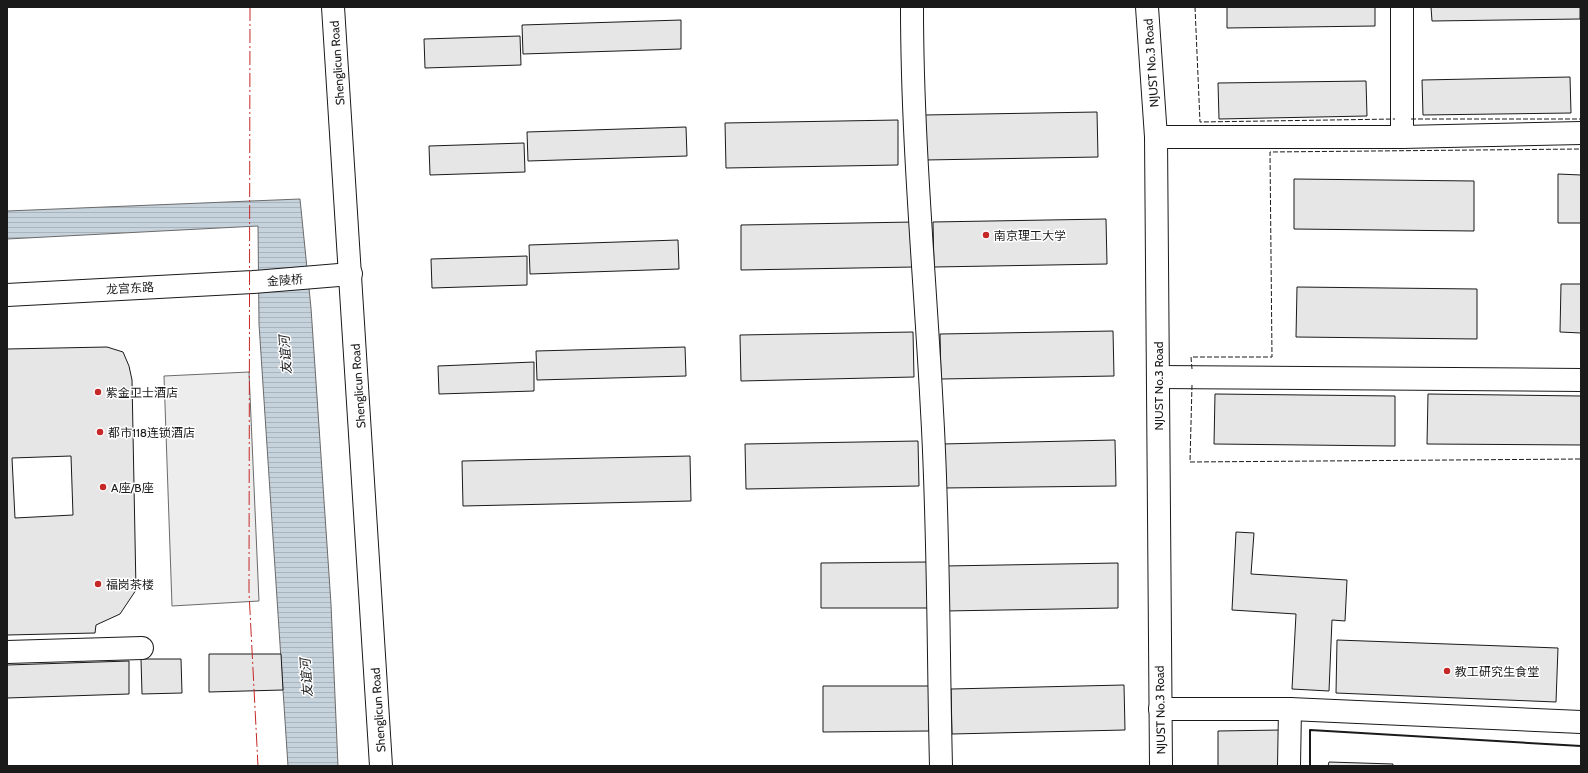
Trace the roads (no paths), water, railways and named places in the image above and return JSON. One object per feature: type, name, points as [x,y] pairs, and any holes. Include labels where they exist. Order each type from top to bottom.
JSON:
[{"type":"street","name":"Shenglicun Road","points":[[333,7],[382,766]]},
{"type":"street","points":[[912,7],[912,83],[932,412],[937,530],[941,766]]},
{"type":"street","name":"NJUST No.3 Road","points":[[1147,7],[1156,137],[1161,766]]},
{"type":"street","points":[[1402,7],[1402,137]]},
{"type":"street","points":[[1156,137],[1402,137],[1581,133]]},
{"type":"street","name":"金陵桥","points":[[253,282],[317,278],[351,274]]},
{"type":"street","name":"龙宫东路","points":[[7,295],[253,282]]},
{"type":"street","points":[[1158,377],[1581,380]]},
{"type":"street","points":[[7,652],[142,648]]},
{"type":"street","points":[[1160,709],[1290,709],[1581,722]]},
{"type":"street","points":[[1289,766],[1290,709]]},
{"type":"water","name":"友谊河","points":[[300,199],[311,308],[331,604],[338,766],[288,766],[259,324],[258,226],[7,239],[7,211]]},
{"type":"place","name":"南京理工大学","points":[[986,235]]},
{"type":"place","name":"紫金卫士酒店","points":[[98,392]]},
{"type":"place","name":"都市118连锁酒店","points":[[100,432]]},
{"type":"place","name":"A座/B座","points":[[103,487]]},
{"type":"place","name":"福岗茶楼","points":[[98,584]]},
{"type":"place","name":"教工研究生食堂","points":[[1447,671]]}]
